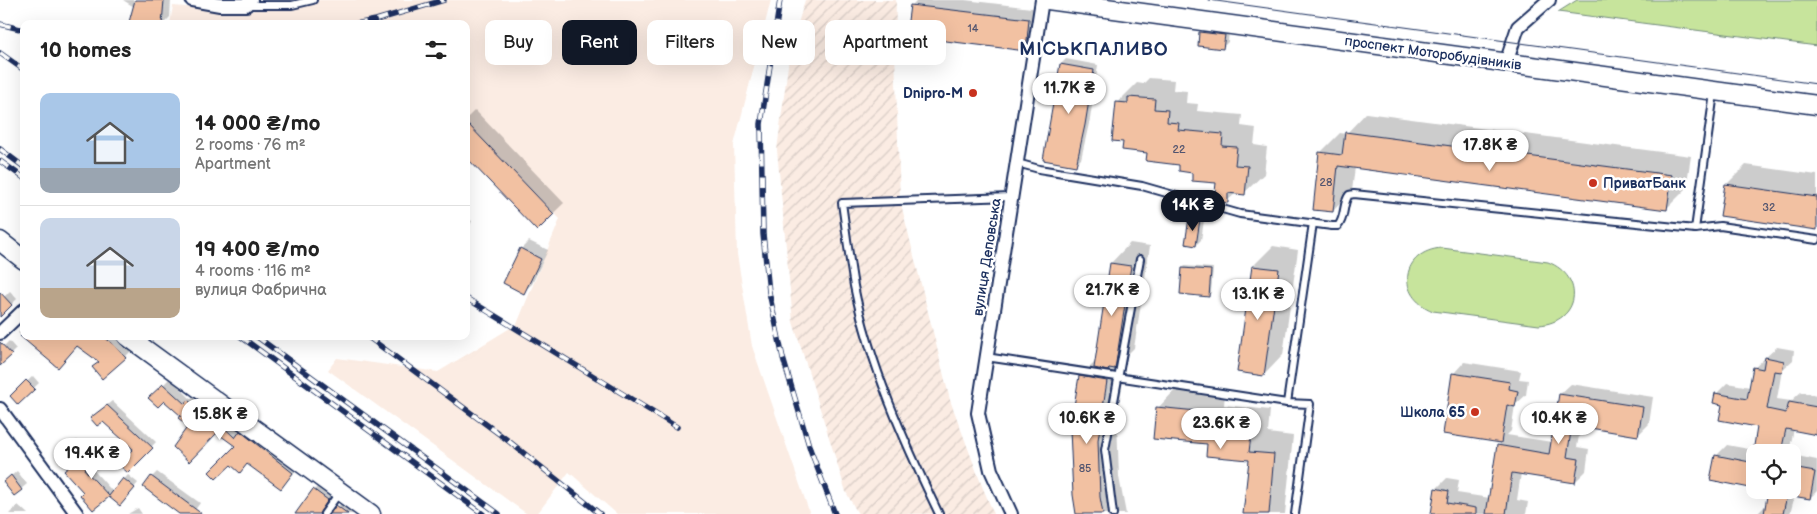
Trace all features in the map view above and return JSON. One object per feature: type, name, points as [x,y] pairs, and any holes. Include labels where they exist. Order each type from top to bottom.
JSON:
[{"type":"street","points":[[192,0],[220,5],[248,2]]},
{"type":"street","name":"вулиця Деповська","points":[[1011,514],[991,470],[978,412],[1042,0]]},
{"type":"street","name":"проспект Моторобудівників","points":[[1048,0],[1817,105]]},
{"type":"street","points":[[1506,63],[1518,28],[1549,0]]},
{"type":"street","points":[[0,241],[20,257]]},
{"type":"street","points":[[0,333],[20,314]]},
{"type":"street","points":[[132,340],[371,514]]},
{"type":"street","points":[[0,409],[77,514]]},
{"type":"lane","points":[[248,2],[292,5],[313,0]]},
{"type":"lane","points":[[1695,229],[1714,91]]},
{"type":"lane","points":[[1017,163],[1039,169],[1142,186],[1240,214],[1338,226],[1341,222],[1346,199],[1349,195],[1354,194],[1695,229],[1720,226],[1817,240]]},
{"type":"lane","points":[[939,514],[912,458],[875,366],[854,286],[842,203],[1011,197]]},
{"type":"lane","points":[[1287,403],[1313,223]]},
{"type":"lane","points":[[1113,514],[1105,450],[1140,259]]},
{"type":"lane","points":[[986,357],[1287,403],[1310,404],[1295,514]]},
{"type":"lane","points":[[324,514],[340,492]]},
{"type":"shaded area","points":[[289,0],[771,0],[766,20],[743,20],[743,65],[754,65],[734,145],[737,254],[752,346],[810,514],[617,514],[569,472],[537,514],[527,514],[328,370],[337,358],[438,372],[517,324],[560,219],[470,127],[470,20],[171,20],[173,6],[248,12]]},
{"type":"shaded area","points":[[805,0],[896,0],[896,20],[825,20],[825,65],[895,65],[900,200],[950,400],[994,514],[858,514],[846,492],[793,322],[777,150],[788,65],[815,65],[815,20],[799,20]]},
{"type":"green space","points":[[1577,0],[1817,0],[1817,46],[1558,12]]},
{"type":"green space","points":[[1442,248],[1548,262],[1560,269],[1568,278],[1573,288],[1570,308],[1563,316],[1553,322],[1539,325],[1433,311],[1421,304],[1413,295],[1408,285],[1408,275],[1411,265],[1418,257],[1428,251]]},
{"type":"building","points":[[135,0],[164,0],[162,20],[130,20]]},
{"type":"building","points":[[910,5],[1029,19],[1026,51],[946,41],[946,20],[908,20]]},
{"type":"building","points":[[1199,32],[1225,35],[1223,49],[1198,46]]},
{"type":"building","points":[[1060,64],[1094,70],[1076,166],[1043,160]]},
{"type":"building","points":[[1128,97],[1155,99],[1154,109],[1168,110],[1167,122],[1179,123],[1178,130],[1223,134],[1222,146],[1237,147],[1235,165],[1248,166],[1245,195],[1228,193],[1228,203],[1214,201],[1216,183],[1192,181],[1192,173],[1179,171],[1179,165],[1146,161],[1147,153],[1122,150],[1123,142],[1112,141],[1116,102],[1128,103]]},
{"type":"building","points":[[470,126],[554,214],[537,231],[470,161]]},
{"type":"building","points":[[1345,132],[1672,175],[1667,210],[1338,166],[1333,212],[1313,210],[1319,152],[1342,155]]},
{"type":"building","points":[[1725,184],[1817,197],[1817,230],[1720,216]]},
{"type":"building","points":[[1189,218],[1200,219],[1196,246],[1185,244]]},
{"type":"building","points":[[520,248],[541,259],[524,294],[503,283]]},
{"type":"building","points":[[1110,263],[1131,266],[1115,369],[1109,368],[1108,371],[1094,368]]},
{"type":"building","points":[[1252,266],[1279,269],[1264,376],[1237,372]]},
{"type":"building","points":[[1182,268],[1211,270],[1209,297],[1180,294]]},
{"type":"building","points":[[0,292],[12,305],[0,317]]},
{"type":"building","points":[[25,340],[108,340],[126,358],[102,379],[92,367],[99,362],[77,346],[58,368]]},
{"type":"building","points":[[0,342],[12,355],[0,366]]},
{"type":"building","points":[[1765,357],[1784,361],[1782,372],[1774,371],[1767,409],[1786,413],[1789,402],[1817,407],[1817,435],[1786,429],[1783,444],[1754,444],[1757,427],[1719,420],[1722,405],[1713,403],[1715,393],[1747,399],[1753,367],[1763,369]]},
{"type":"building","points":[[1452,373],[1510,382],[1509,389],[1518,391],[1515,407],[1507,405],[1501,443],[1443,434]]},
{"type":"building","points":[[1079,376],[1107,381],[1098,440],[1100,497],[1103,514],[1076,514],[1073,495],[1070,430]]},
{"type":"building","points":[[26,380],[35,389],[18,405],[10,396]]},
{"type":"building","points":[[163,384],[185,404],[188,400],[206,417],[210,414],[235,438],[240,431],[293,473],[281,489],[247,464],[240,473],[231,465],[216,479],[209,472],[235,446],[217,433],[189,462],[173,447],[188,426],[178,418],[181,416],[164,401],[158,407],[148,398]]},
{"type":"building","points":[[1559,394],[1643,407],[1638,436],[1572,425],[1567,457],[1579,459],[1575,483],[1512,473],[1506,514],[1486,514],[1497,445],[1549,454]]},
{"type":"building","points":[[107,405],[153,448],[128,473],[118,464],[133,449],[103,422],[97,426],[90,418]]},
{"type":"building","points":[[1156,407],[1207,412],[1206,424],[1252,428],[1249,452],[1274,454],[1269,514],[1243,514],[1249,460],[1206,456],[1207,444],[1153,439]]},
{"type":"building","points":[[72,443],[90,464],[84,469],[109,496],[123,478],[135,488],[120,506],[109,497],[93,510],[80,495],[83,492],[64,471],[70,466],[59,453]]},
{"type":"building","points":[[1715,455],[1746,461],[1746,487],[1710,480]]},
{"type":"building","points":[[1801,470],[1815,472],[1810,499],[1801,498]]},
{"type":"building","points":[[11,475],[22,490],[14,496],[3,482]]},
{"type":"building","points":[[151,476],[202,514],[179,514],[143,487]]},
{"type":"building","points":[[1435,488],[1449,491],[1447,503],[1476,508],[1476,514],[1431,514]]},
{"type":"building","points":[[313,489],[328,500],[319,514],[295,514]]},
{"type":"building","points":[[1766,499],[1786,499],[1783,514],[1764,514]]},
{"type":"building","points":[[336,505],[348,514],[330,514]]},
{"type":"tram line","points":[[1209,0],[1817,84]]},
{"type":"railway","points":[[376,20],[444,0]]},
{"type":"railway","points":[[780,0],[761,124],[763,234],[769,292],[783,358],[810,449],[835,514]]},
{"type":"railway","points":[[0,24],[20,29]]},
{"type":"railway","points":[[0,53],[20,67]]},
{"type":"railway","points":[[0,149],[20,164]]},
{"type":"railway","points":[[0,161],[20,175]]},
{"type":"railway","points":[[470,300],[677,427]]},
{"type":"railway","points":[[245,340],[483,514]]},
{"type":"railway","points":[[261,340],[499,514]]},
{"type":"railway","points":[[372,340],[506,439],[600,514]]},
{"type":"place","name":"Dnipro-M","points":[[973,93]]},
{"type":"place","name":"ПриватБанк","points":[[1593,183]]},
{"type":"place","name":"Школа 65","points":[[1475,412]]},
{"type":"district","name":"МІСЬКПАЛИВО","points":[[1094,49]]}]
